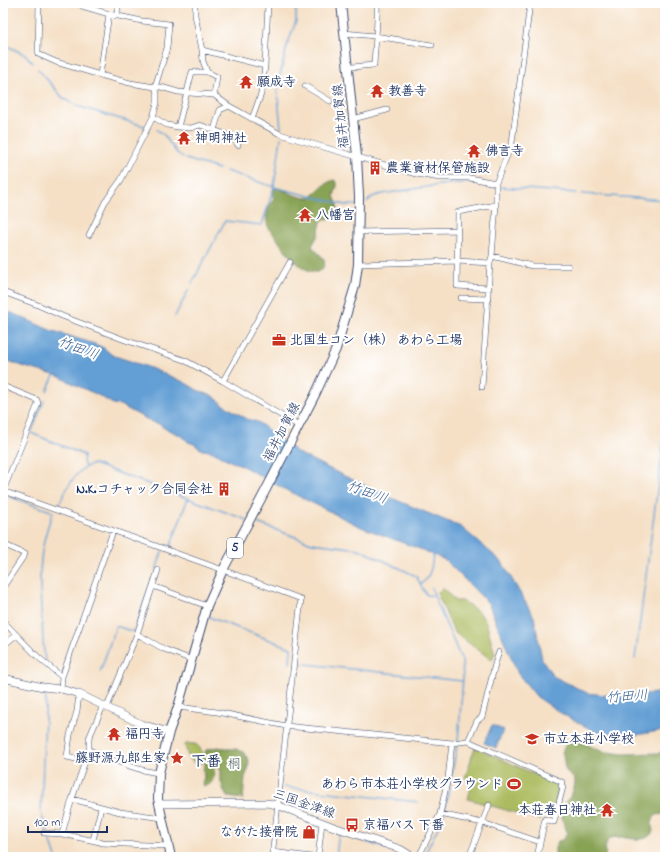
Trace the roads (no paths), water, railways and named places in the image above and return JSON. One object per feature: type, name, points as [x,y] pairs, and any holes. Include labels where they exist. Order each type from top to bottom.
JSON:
[{"type":"main road","name":"福井加賀線","points":[[171,857],[157,794],[159,773],[169,732],[178,707],[207,606],[223,570],[315,395],[336,349],[355,286],[358,264],[359,197],[357,156],[341,3]]},
{"type":"main road","points":[[3,678],[79,694],[141,724],[169,732]]},
{"type":"main road","name":"三国金津線","points":[[159,804],[267,803],[400,849],[413,857]]},
{"type":"street","points":[[39,3],[38,54],[56,62],[130,82],[161,87],[178,92],[214,95],[229,106],[280,134],[416,174],[440,178],[470,178],[496,183]]},
{"type":"street","points":[[82,3],[82,6],[117,16],[169,24],[167,48],[155,87],[157,93],[153,117],[121,180],[105,202],[89,235]]},
{"type":"street","points":[[117,16],[118,3]]},
{"type":"street","points":[[195,3],[195,15],[203,61],[207,72]]},
{"type":"street","points":[[252,119],[261,94],[265,66],[268,3]]},
{"type":"street","points":[[348,68],[374,64],[375,36],[378,21],[377,3]]},
{"type":"street","points":[[482,387],[490,263],[492,256],[496,205],[496,183],[512,143],[530,3]]},
{"type":"street","points":[[100,75],[109,14]]},
{"type":"street","points":[[344,34],[375,36],[432,45]]},
{"type":"street","points":[[202,50],[265,66]]},
{"type":"street","points":[[178,127],[192,72],[207,72],[217,77],[214,95]]},
{"type":"street","points":[[305,86],[330,102]]},
{"type":"street","points":[[214,130],[220,110],[229,106]]},
{"type":"street","points":[[353,119],[387,110]]},
{"type":"street","points":[[153,117],[167,125],[178,127],[191,128],[200,125],[233,137],[238,145]]},
{"type":"street","points":[[489,288],[457,286],[458,212],[496,205]]},
{"type":"street","points":[[358,232],[458,230]]},
{"type":"street","points":[[492,256],[532,266],[568,266]]},
{"type":"street","points":[[358,264],[457,261],[490,263]]},
{"type":"street","points":[[223,381],[290,262]]},
{"type":"street","points":[[3,292],[62,316],[184,360],[299,426]]},
{"type":"street","points":[[461,298],[488,299]]},
{"type":"street","points":[[3,386],[37,400],[38,404],[3,491],[301,599],[272,855],[312,857]]},
{"type":"street","points":[[60,689],[62,677],[113,531]]},
{"type":"street","points":[[3,544],[25,554],[3,587]]},
{"type":"street","points":[[62,834],[89,750],[90,738],[137,634],[158,570]]},
{"type":"street","points":[[153,586],[207,606]]},
{"type":"street","points":[[3,622],[41,660],[62,677]]},
{"type":"street","points":[[137,634],[164,649],[192,660]]},
{"type":"street","points":[[3,646],[16,635]]},
{"type":"street","points":[[468,741],[477,721],[482,717],[494,664],[499,652]]},
{"type":"street","points":[[79,694],[77,712],[70,735],[67,757],[85,761]]},
{"type":"street","points":[[178,707],[217,712],[286,726],[452,743],[468,741],[562,782],[562,786],[564,787],[554,822],[545,819],[537,857]]},
{"type":"street","points":[[417,857],[420,854],[440,814],[448,778],[452,743]]},
{"type":"street","points":[[89,750],[128,766],[159,773]]},
{"type":"street","points":[[72,799],[101,808],[162,818]]},
{"type":"street","points":[[469,857],[489,805]]},
{"type":"street","points":[[93,840],[101,808]]},
{"type":"street","points":[[440,814],[482,823],[540,842]]},
{"type":"street","points":[[318,857],[322,823]]},
{"type":"street","points":[[44,833],[62,834],[93,840],[102,844],[169,846]]},
{"type":"water","name":"竹田川","points":[[3,311],[12,313],[50,330],[95,344],[104,348],[112,355],[148,367],[184,382],[197,390],[213,396],[224,405],[247,419],[258,422],[298,453],[394,499],[461,527],[502,562],[534,617],[542,659],[553,676],[587,693],[622,697],[656,693],[665,690],[665,730],[636,735],[596,732],[564,715],[537,697],[518,674],[488,603],[445,560],[361,527],[286,490],[239,464],[211,451],[202,450],[194,444],[188,442],[182,436],[164,428],[159,424],[152,422],[120,405],[113,404],[58,376],[3,359]]},
{"type":"water","points":[[492,725],[503,730],[496,748],[484,743]]},
{"type":"waterway","points":[[281,128],[277,88],[287,46],[296,21],[296,3]]},
{"type":"waterway","points":[[3,44],[26,55],[33,63]]},
{"type":"waterway","points":[[38,69],[63,98],[77,106],[151,128]]},
{"type":"waterway","points":[[157,130],[164,135],[177,153],[186,159],[219,169]]},
{"type":"waterway","points":[[192,283],[225,221],[262,225],[274,187],[281,138]]},
{"type":"waterway","points":[[226,171],[274,187],[346,205],[356,205]]},
{"type":"waterway","points":[[367,202],[372,197],[382,194],[439,185],[471,182],[492,187]]},
{"type":"waterway","points":[[501,187],[576,193]]},
{"type":"waterway","points":[[582,194],[665,200]]},
{"type":"waterway","points":[[175,316],[189,289]]},
{"type":"waterway","points":[[47,391],[55,373]]},
{"type":"waterway","points":[[44,401],[31,433],[84,455],[83,462],[85,467],[94,464],[247,520]]},
{"type":"waterway","points":[[635,659],[665,431]]},
{"type":"waterway","points":[[58,506],[76,475],[85,467]]},
{"type":"waterway","points":[[5,495],[51,511]]},
{"type":"waterway","points":[[170,548],[188,498]]},
{"type":"waterway","points":[[45,660],[40,594],[40,567],[44,540],[53,512]]},
{"type":"waterway","points":[[257,523],[312,543],[359,549],[416,576],[427,595],[434,596]]},
{"type":"waterway","points":[[156,570],[162,552]]},
{"type":"waterway","points":[[421,584],[429,574],[433,554]]},
{"type":"waterway","points":[[100,672],[116,626],[134,632],[151,583]]},
{"type":"waterway","points":[[428,857],[426,852],[443,817],[445,809],[458,741],[463,678],[462,661],[432,588]]},
{"type":"waterway","points":[[209,617],[291,648],[290,663]]},
{"type":"waterway","points":[[297,663],[462,681]]},
{"type":"waterway","points":[[46,692],[41,813],[56,857]]},
{"type":"waterway","points":[[284,787],[418,802]]},
{"type":"waterway","points":[[336,857],[339,833],[397,852]]},
{"type":"place","name":"願成寺","points":[[246,82]]},
{"type":"place","name":"教善寺","points":[[377,91]]},
{"type":"place","name":"神明神社","points":[[184,138]]},
{"type":"place","name":"佛言寺","points":[[474,151]]},
{"type":"place","name":"農業資材保管施設","points":[[375,168]]},
{"type":"place","name":"八幡宮","points":[[305,215]]},
{"type":"place","name":"北国生コン（株） あわら工場","points":[[279,340]]},
{"type":"place","name":"N.K.コチャック合同会社","points":[[224,489]]},
{"type":"place","name":"福円寺","points":[[114,734]]},
{"type":"place","name":"市立本荘小学校","points":[[532,739]]},
{"type":"place","name":"藤野源九郎生家","points":[[177,758]]},
{"type":"place","name":"あわら市本荘小学校グラウンド","points":[[514,784]]},
{"type":"place","name":"本荘春日神社","points":[[607,810]]},
{"type":"place","name":"京福バス 下番","points":[[352,825]]},
{"type":"place","name":"ながた接骨院","points":[[309,832]]},
{"type":"district","name":"下番","points":[[206,762]]},
{"type":"park label","name":"桐","points":[[234,764]]}]
